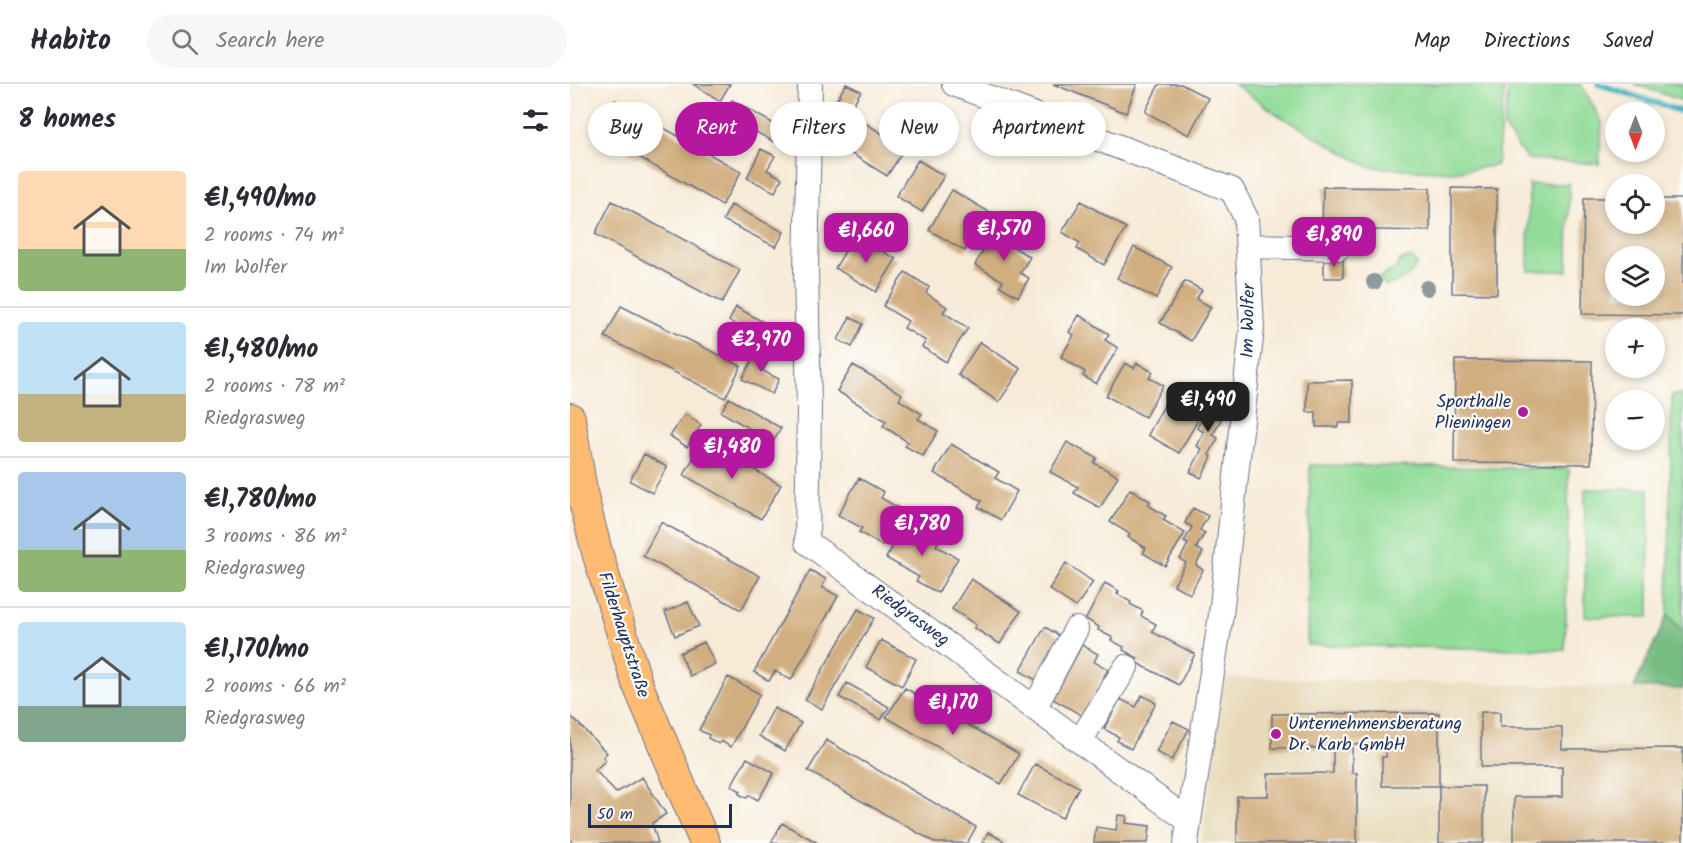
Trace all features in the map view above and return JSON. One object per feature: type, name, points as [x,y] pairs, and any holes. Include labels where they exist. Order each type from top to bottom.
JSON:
[{"type":"main road","name":"Filderhauptstraße","points":[[570,418],[583,497],[597,552],[637,683],[705,843]]},
{"type":"street","name":"Riedgrasweg","points":[[810,84],[806,270],[809,408],[807,542],[1080,741],[1188,832]]},
{"type":"street","name":"Im Wolfer","points":[[954,84],[1232,190],[1246,218],[1252,328],[1247,387],[1221,615],[1188,832]]},
{"type":"street","points":[[1248,246],[1338,248]]},
{"type":"street","points":[[1035,707],[1076,629]]},
{"type":"street","points":[[1080,741],[1126,667]]},
{"type":"shaded area","points":[[1225,677],[1683,689],[1683,843],[1201,843]]},
{"type":"green space","points":[[1234,84],[1491,84],[1504,90],[1497,165],[1453,172],[1369,167],[1280,116]]},
{"type":"green space","points":[[1509,84],[1581,84],[1602,122],[1599,164],[1527,159],[1504,128]]},
{"type":"green space","points":[[1634,84],[1683,84],[1683,101]]},
{"type":"green space","points":[[1529,184],[1569,184],[1568,271],[1528,271]]},
{"type":"green space","points":[[1411,257],[1417,264],[1412,273],[1385,286],[1380,277],[1395,269],[1400,260]]},
{"type":"green space","points":[[1672,395],[1683,395],[1683,632],[1668,614]]},
{"type":"green space","points":[[1310,465],[1569,469],[1565,650],[1307,645]]},
{"type":"green space","points":[[1585,489],[1649,489],[1649,617],[1585,617]]},
{"type":"green space","points":[[1668,614],[1683,632],[1683,689],[1634,687]]},
{"type":"building","points":[[693,84],[730,84],[720,101]]},
{"type":"building","points":[[846,84],[861,91],[854,102],[836,102]]},
{"type":"building","points":[[1053,84],[1137,84],[1126,113],[1106,105],[1106,102],[1098,102]]},
{"type":"building","points":[[1159,84],[1181,84],[1208,98],[1189,135],[1145,112]]},
{"type":"building","points":[[758,115],[770,122],[770,140],[758,133]]},
{"type":"building","points":[[867,124],[879,132],[879,156],[900,156],[887,176],[855,156],[867,156]]},
{"type":"building","points":[[663,127],[675,134],[675,156],[713,156],[741,172],[722,205],[637,156],[663,156]]},
{"type":"building","points":[[761,149],[770,154],[770,156],[775,156],[767,170],[782,178],[775,192],[747,178]]},
{"type":"building","points":[[918,160],[944,176],[922,212],[896,196]]},
{"type":"building","points":[[1323,187],[1430,188],[1430,231],[1322,229]]},
{"type":"building","points":[[1452,188],[1497,189],[1497,294],[1452,293]]},
{"type":"building","points":[[952,190],[989,212],[965,251],[929,230]]},
{"type":"building","points":[[1584,198],[1605,198],[1605,234],[1665,234],[1665,199],[1683,199],[1683,315],[1582,314]]},
{"type":"building","points":[[612,201],[740,270],[722,303],[595,234]]},
{"type":"building","points":[[1081,201],[1126,228],[1104,265],[1077,249],[1080,243],[1062,232]]},
{"type":"building","points":[[731,205],[784,232],[776,247],[723,220]]},
{"type":"building","points":[[997,226],[1010,234],[1005,242],[1030,257],[1020,273],[1029,278],[1018,297],[1000,286],[1003,281],[975,265]]},
{"type":"building","points":[[855,235],[896,259],[876,292],[835,268]]},
{"type":"building","points":[[1134,247],[1172,267],[1156,299],[1117,278]]},
{"type":"building","points":[[1324,258],[1343,258],[1343,278],[1324,278]]},
{"type":"building","points":[[905,272],[929,287],[926,293],[947,307],[943,312],[968,328],[946,362],[922,347],[926,341],[904,328],[908,321],[883,306]]},
{"type":"building","points":[[1185,281],[1202,290],[1196,299],[1211,307],[1191,341],[1160,323]]},
{"type":"building","points":[[621,306],[741,366],[725,398],[605,337]]},
{"type":"building","points":[[736,307],[774,328],[766,342],[729,321]]},
{"type":"building","points":[[1079,315],[1109,334],[1105,340],[1118,348],[1096,384],[1083,376],[1085,372],[1061,357],[1074,335],[1069,332]]},
{"type":"building","points":[[850,317],[863,324],[852,347],[838,340]]},
{"type":"building","points":[[980,342],[1021,369],[999,402],[958,375]]},
{"type":"building","points":[[758,350],[771,356],[763,371],[779,379],[772,394],[742,379]]},
{"type":"building","name":"Sporthalle Plieningen","points":[[1455,360],[1592,361],[1591,464],[1454,463]]},
{"type":"building","points":[[1125,363],[1134,368],[1137,363],[1153,372],[1149,378],[1163,385],[1145,417],[1106,396]]},
{"type":"building","points":[[853,365],[902,394],[899,400],[922,414],[918,419],[938,431],[923,456],[905,446],[908,442],[883,426],[886,421],[837,391]]},
{"type":"building","points":[[1352,380],[1352,423],[1338,423],[1338,427],[1316,427],[1316,412],[1307,412],[1307,381]]},
{"type":"building","points":[[1208,393],[1225,402],[1217,417],[1221,420],[1213,435],[1218,438],[1209,455],[1212,457],[1201,478],[1190,472],[1202,449],[1197,446],[1204,432],[1197,428],[1205,413],[1200,410]]},
{"type":"building","points":[[729,398],[781,428],[773,442],[721,412]]},
{"type":"building","points":[[1167,400],[1199,418],[1179,453],[1148,435]]},
{"type":"building","points":[[685,414],[701,425],[687,447],[670,436]]},
{"type":"building","points":[[703,441],[781,485],[761,519],[684,475]]},
{"type":"building","points":[[1067,442],[1097,458],[1094,463],[1118,476],[1100,508],[1074,493],[1078,487],[1050,472]]},
{"type":"building","points":[[951,444],[999,472],[995,478],[1017,491],[1001,520],[978,507],[982,501],[934,473]]},
{"type":"building","points":[[644,454],[667,467],[652,493],[630,481]]},
{"type":"building","points":[[859,478],[884,492],[881,498],[902,510],[882,546],[859,532],[862,528],[838,515]]},
{"type":"building","points":[[1130,489],[1150,501],[1148,505],[1166,516],[1163,520],[1185,533],[1165,566],[1143,553],[1146,548],[1128,537],[1130,534],[1110,522]]},
{"type":"building","points":[[1193,508],[1208,516],[1200,530],[1205,533],[1196,548],[1203,552],[1196,565],[1203,570],[1190,594],[1174,585],[1186,563],[1180,559],[1188,544],[1184,542],[1192,527],[1185,523]]},
{"type":"building","points":[[661,522],[760,576],[741,610],[643,556]]},
{"type":"building","points":[[907,522],[939,540],[936,546],[958,558],[938,593],[916,581],[919,577],[886,558]]},
{"type":"building","points":[[1066,563],[1093,582],[1076,607],[1049,589]]},
{"type":"building","points":[[810,570],[826,579],[822,587],[838,596],[791,680],[775,671],[769,681],[754,672]]},
{"type":"building","points":[[971,579],[1021,611],[1000,644],[974,628],[976,625],[952,609]]},
{"type":"building","points":[[1105,583],[1119,591],[1117,594],[1131,602],[1130,604],[1143,611],[1141,616],[1156,624],[1152,632],[1195,654],[1179,685],[1135,662],[1138,658],[1123,650],[1124,647],[1111,640],[1113,638],[1098,630],[1099,627],[1086,619]]},
{"type":"building","points":[[688,602],[699,626],[675,636],[665,612]]},
{"type":"building","points":[[858,609],[874,618],[822,709],[805,700]]},
{"type":"building","points":[[1045,627],[1060,636],[1036,680],[1020,671]]},
{"type":"building","points":[[881,640],[916,659],[902,686],[866,667]]},
{"type":"building","points":[[704,642],[715,664],[690,676],[680,653]]},
{"type":"building","points":[[1082,645],[1098,654],[1094,662],[1108,669],[1083,716],[1053,699]]},
{"type":"building","points":[[728,677],[760,694],[731,747],[721,741],[719,744],[699,730]]},
{"type":"building","points":[[847,683],[889,707],[881,720],[839,697]]},
{"type":"building","points":[[905,688],[1019,754],[1001,784],[886,717]]},
{"type":"building","points":[[1142,695],[1156,703],[1131,749],[1117,741],[1119,737],[1104,729],[1120,699],[1136,707]]},
{"type":"building","points":[[774,708],[801,723],[785,751],[759,736]]},
{"type":"building","points":[[1481,712],[1500,712],[1500,727],[1562,727],[1562,749],[1683,748],[1683,843],[1514,843],[1514,797],[1562,797],[1562,767],[1481,767]]},
{"type":"building","points":[[1439,713],[1439,786],[1382,786],[1382,757],[1386,757],[1386,744],[1352,744],[1352,773],[1357,773],[1357,843],[1237,843],[1237,796],[1268,796],[1268,774],[1333,773],[1333,744],[1330,744],[1330,748],[1272,748],[1272,714]]},
{"type":"building","points":[[570,715],[607,753],[603,757],[606,760],[595,770],[616,793],[642,777],[666,814],[652,823],[658,843],[573,843],[570,840]]},
{"type":"building","points":[[1173,721],[1189,729],[1172,760],[1156,752]]},
{"type":"building","points":[[826,740],[976,827],[967,843],[936,843],[808,771]]},
{"type":"building","points":[[747,758],[774,773],[758,800],[749,795],[747,798],[739,794],[741,791],[731,786]]},
{"type":"building","points":[[1035,764],[1079,787],[1062,818],[1018,795]]},
{"type":"building","points":[[1439,786],[1484,786],[1484,843],[1439,843]]},
{"type":"building","points":[[1118,815],[1127,816],[1126,823],[1150,826],[1148,843],[1094,843],[1096,827],[1116,830]]},
{"type":"building","points":[[782,823],[818,843],[771,843]]},
{"type":"building","points":[[988,832],[1007,843],[982,843]]},
{"type":"waterway","points":[[1598,84],[1683,112]]},
{"type":"place","name":"Sporthalle Plieningen","points":[[1523,412]]},
{"type":"place","name":"Unternehmensberatung Dr. Karb GmbH","points":[[1276,734]]}]
